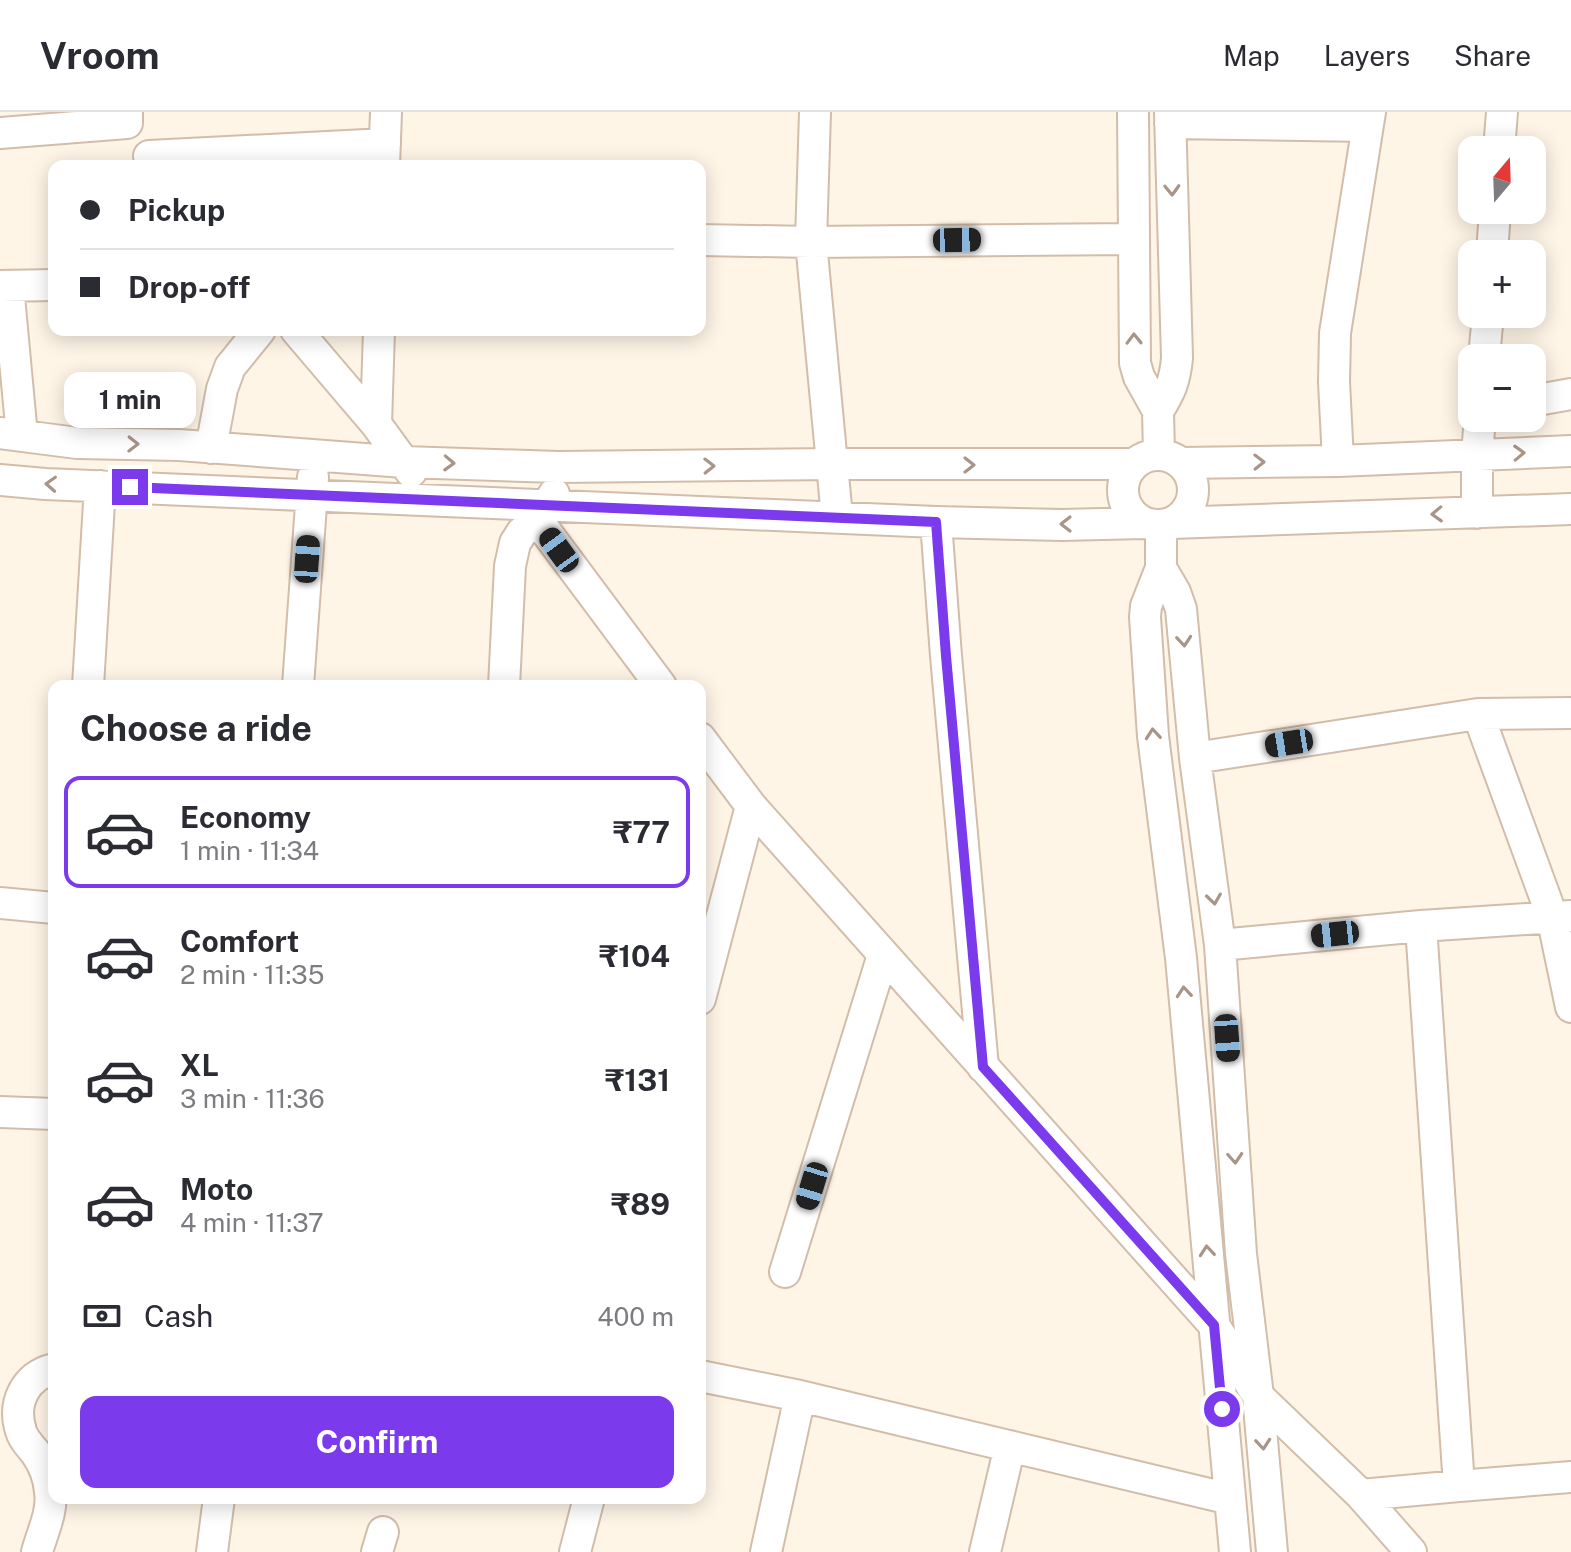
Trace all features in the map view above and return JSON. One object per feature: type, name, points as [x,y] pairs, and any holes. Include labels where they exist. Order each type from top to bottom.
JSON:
[{"type":"street","points":[[192,160],[385,155],[386,112]]},
{"type":"street","points":[[815,112],[811,242],[837,517]]},
{"type":"street","points":[[1133,112],[1135,363],[1139,377],[1158,411],[1158,461]]},
{"type":"street","points":[[1500,136],[1502,112]]},
{"type":"street","points":[[0,133],[123,116],[152,160]]},
{"type":"street","points":[[1158,411],[1176,376],[1177,358],[1170,118],[1368,119],[1335,333],[1338,461]]},
{"type":"street","points":[[706,240],[1132,239]]},
{"type":"street","points":[[48,285],[4,286],[11,435],[77,443],[179,445],[404,462],[568,467],[1338,461],[1571,451]]},
{"type":"street","points":[[211,448],[222,389],[230,367],[255,336]]},
{"type":"street","points":[[301,336],[376,424],[431,500]]},
{"type":"street","points":[[376,424],[379,336]]},
{"type":"street","points":[[1546,398],[1571,394]]},
{"type":"street","points":[[1477,513],[1479,432]]},
{"type":"street","points":[[298,680],[314,456]]},
{"type":"street","points":[[1158,461],[1189,472],[1193,483],[1190,507],[1182,517],[1159,524],[1134,517],[1122,496],[1127,473],[1158,461]]},
{"type":"street","points":[[504,680],[510,566],[515,543],[543,513],[568,467]]},
{"type":"street","points":[[0,480],[431,500],[543,513],[837,517],[1062,525],[1571,509]]},
{"type":"street","points":[[88,680],[100,486]]},
{"type":"street","points":[[543,513],[657,680]]},
{"type":"street","points":[[936,522],[983,1067]]},
{"type":"street","points":[[1159,524],[1161,568],[1146,606],[1145,617],[1153,736],[1181,958],[1235,1552]]},
{"type":"street","points":[[1161,568],[1181,609],[1195,758],[1220,945],[1241,1254],[1272,1552]]},
{"type":"street","points":[[1195,758],[1478,714],[1571,713]]},
{"type":"street","points":[[1478,714],[1562,916],[1571,1007]]},
{"type":"street","points":[[706,746],[751,806],[1214,1325],[1258,1396],[1361,1495],[1411,1552]]},
{"type":"street","points":[[706,976],[751,806]]},
{"type":"street","points":[[0,903],[48,907]]},
{"type":"street","points":[[1220,945],[1562,916]]},
{"type":"street","points":[[1421,926],[1459,1486]]},
{"type":"street","points":[[785,1272],[883,955]]},
{"type":"street","points":[[0,1112],[48,1114]]},
{"type":"street","points":[[48,1371],[34,1376],[22,1394],[19,1413],[21,1433],[38,1456],[48,1479]]},
{"type":"street","points":[[706,1377],[800,1396],[1230,1499]]},
{"type":"street","points":[[766,1552],[800,1396]]},
{"type":"street","points":[[985,1552],[1010,1446]]},
{"type":"street","points":[[1361,1495],[1571,1477]]},
{"type":"street","points":[[37,1552],[50,1504]]},
{"type":"street","points":[[212,1552],[218,1504]]},
{"type":"street","points":[[575,1552],[587,1504]]},
{"type":"route","points":[[130,487],[936,522],[983,1067],[1214,1325],[1222,1409]]}]
